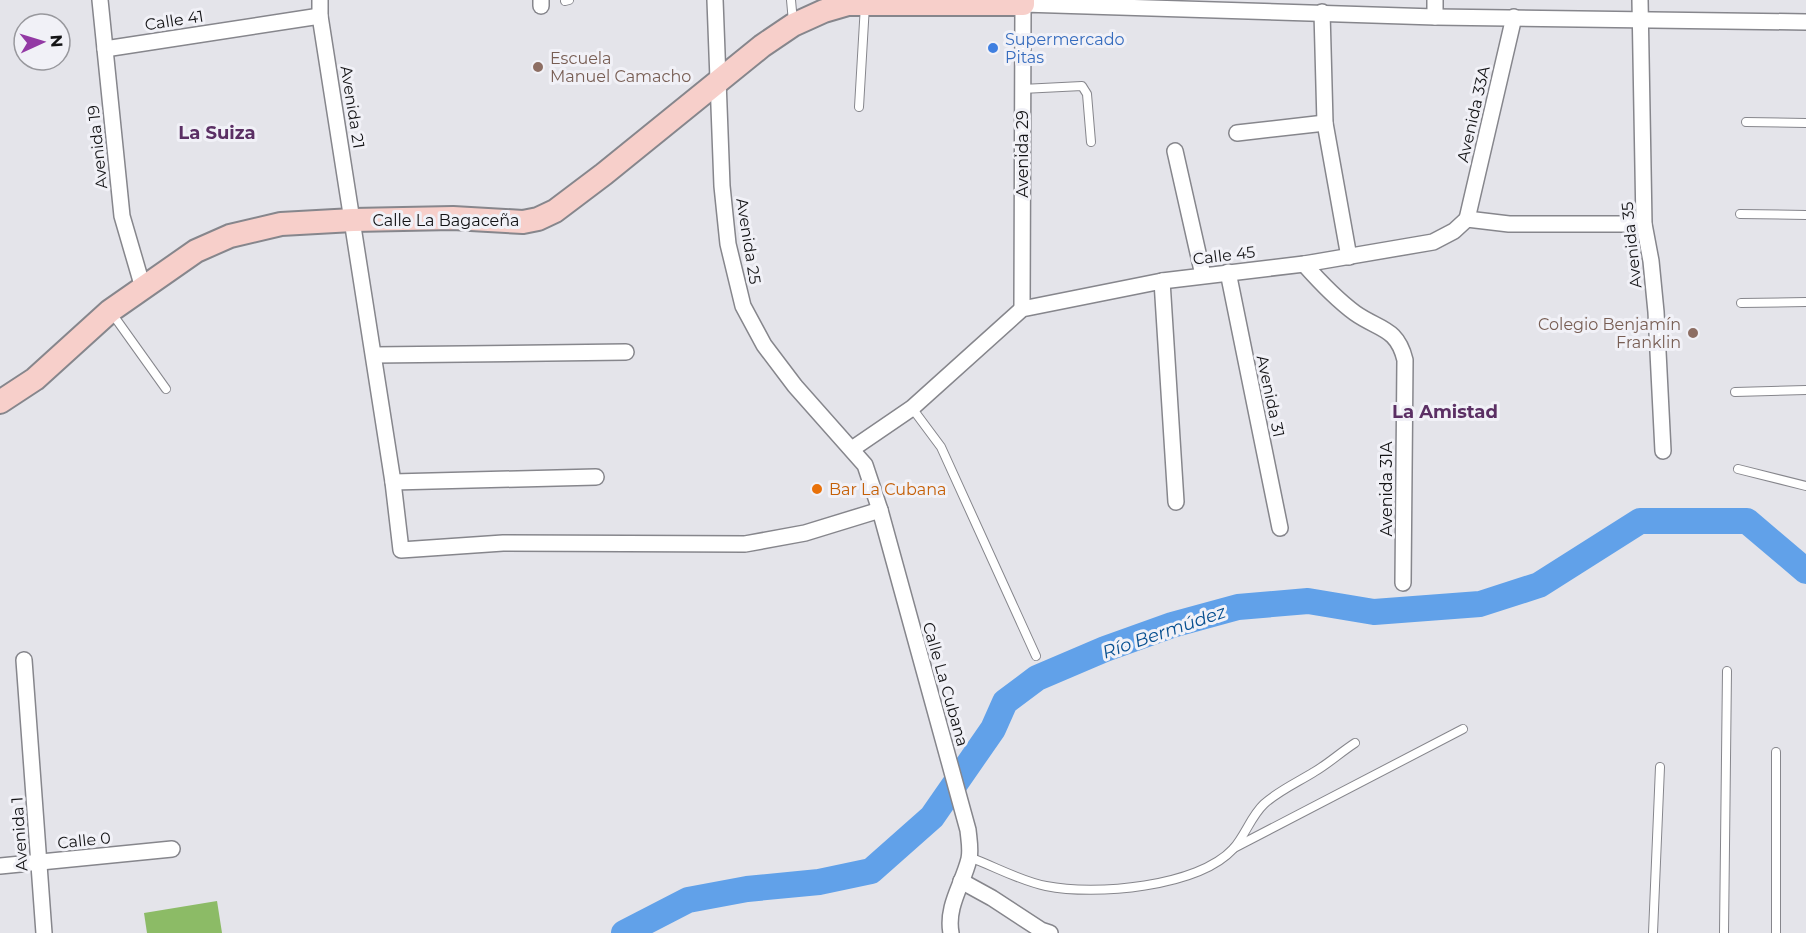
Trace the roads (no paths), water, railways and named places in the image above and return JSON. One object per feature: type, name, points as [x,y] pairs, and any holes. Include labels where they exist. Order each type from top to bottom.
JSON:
[{"type":"street","name":"Avenida 19","points":[[100,0],[122,216],[142,288]]},
{"type":"street","name":"Avenida 21","points":[[320,0],[320,16],[374,355],[402,550],[503,543],[745,544],[805,532],[880,510]]},
{"type":"street","name":"Avenida 25","points":[[715,0],[722,186],[728,244],[743,306],[764,345],[795,386],[852,449]]},
{"type":"street","points":[[1435,0],[1435,17]]},
{"type":"street","name":"Avenida 35","points":[[1640,0],[1644,224],[1651,261],[1656,312],[1663,451]]},
{"type":"street","name":"Calle La Bagaceña","points":[[0,402],[35,379],[110,311],[196,251],[230,236],[281,224],[353,220],[453,218],[523,222],[538,219],[555,211],[762,46],[824,5],[921,1],[1023,2]]},
{"type":"street","points":[[1023,2],[1232,6],[1435,17],[1806,21]]},
{"type":"street","name":"Avenida 29","points":[[1022,309],[1023,2]]},
{"type":"street","points":[[1322,12],[1325,123],[1349,257]]},
{"type":"street","name":"Calle 41","points":[[105,49],[320,16]]},
{"type":"street","name":"Avenida 33A","points":[[1467,219],[1514,17]]},
{"type":"street","points":[[1237,133],[1325,123]]},
{"type":"street","points":[[1175,151],[1203,275]]},
{"type":"street","points":[[1467,219],[1509,224],[1644,224]]},
{"type":"street","name":"Calle 45","points":[[1022,309],[1162,280],[1304,264],[1433,242],[1454,231],[1467,219]]},
{"type":"street","name":"Avenida 31A","points":[[1304,264],[1325,288],[1357,315],[1380,326],[1395,337],[1402,347],[1404,360],[1403,583]]},
{"type":"street","name":"Avenida 31","points":[[1228,272],[1280,528]]},
{"type":"street","points":[[1162,280],[1176,502]]},
{"type":"street","points":[[852,449],[912,408],[1022,309]]},
{"type":"street","points":[[374,355],[626,352]]},
{"type":"street","name":"Calle La Cubana","points":[[852,449],[865,465],[880,510],[968,830],[969,857],[953,900],[951,933]]},
{"type":"street","points":[[393,482],[596,477]]},
{"type":"street","name":"Avenida 1","points":[[24,660],[44,933]]},
{"type":"street","name":"Calle 0","points":[[0,866],[172,849]]},
{"type":"street","points":[[961,881],[1041,930],[1050,933]]},
{"type":"lane","points":[[791,0],[793,26]]},
{"type":"lane","points":[[859,107],[865,4]]},
{"type":"lane","points":[[1022,90],[1082,86],[1087,94],[1091,142]]},
{"type":"lane","points":[[1746,122],[1806,123]]},
{"type":"lane","points":[[1740,214],[1806,215]]},
{"type":"lane","points":[[1741,303],[1806,302]]},
{"type":"lane","points":[[110,311],[166,389]]},
{"type":"lane","points":[[1735,392],[1806,390]]},
{"type":"lane","points":[[912,408],[941,447],[1036,656]]},
{"type":"lane","points":[[1738,469],[1806,486]]},
{"type":"lane","points":[[1724,933],[1727,671]]},
{"type":"lane","points":[[969,857],[1043,886],[1062,889],[1110,889],[1147,885],[1186,876],[1462,729]]},
{"type":"lane","points":[[1233,849],[1264,804],[1317,771],[1355,743]]},
{"type":"lane","points":[[1776,752],[1776,933]]},
{"type":"lane","points":[[1653,933],[1660,767]]},
{"type":"waterway","name":"Río Bermúdez","points":[[624,933],[688,900],[747,889],[819,882],[871,871],[932,817],[993,729],[1005,702],[1037,678],[1105,649],[1172,625],[1238,607],[1308,601],[1374,612],[1480,604],[1539,585],[1640,521],[1747,521],[1806,571]]},
{"type":"place","name":"Supermercado Pitas","points":[[993,48]]},
{"type":"place","name":"Escuela Manuel Camacho","points":[[538,67]]},
{"type":"place","name":"Colegio Benjamín Franklin","points":[[1693,333]]},
{"type":"place","name":"Bar La Cubana","points":[[817,489]]},
{"type":"district","name":"La Suiza","points":[[217,133]]},
{"type":"district","name":"La Amistad","points":[[1445,412]]}]
